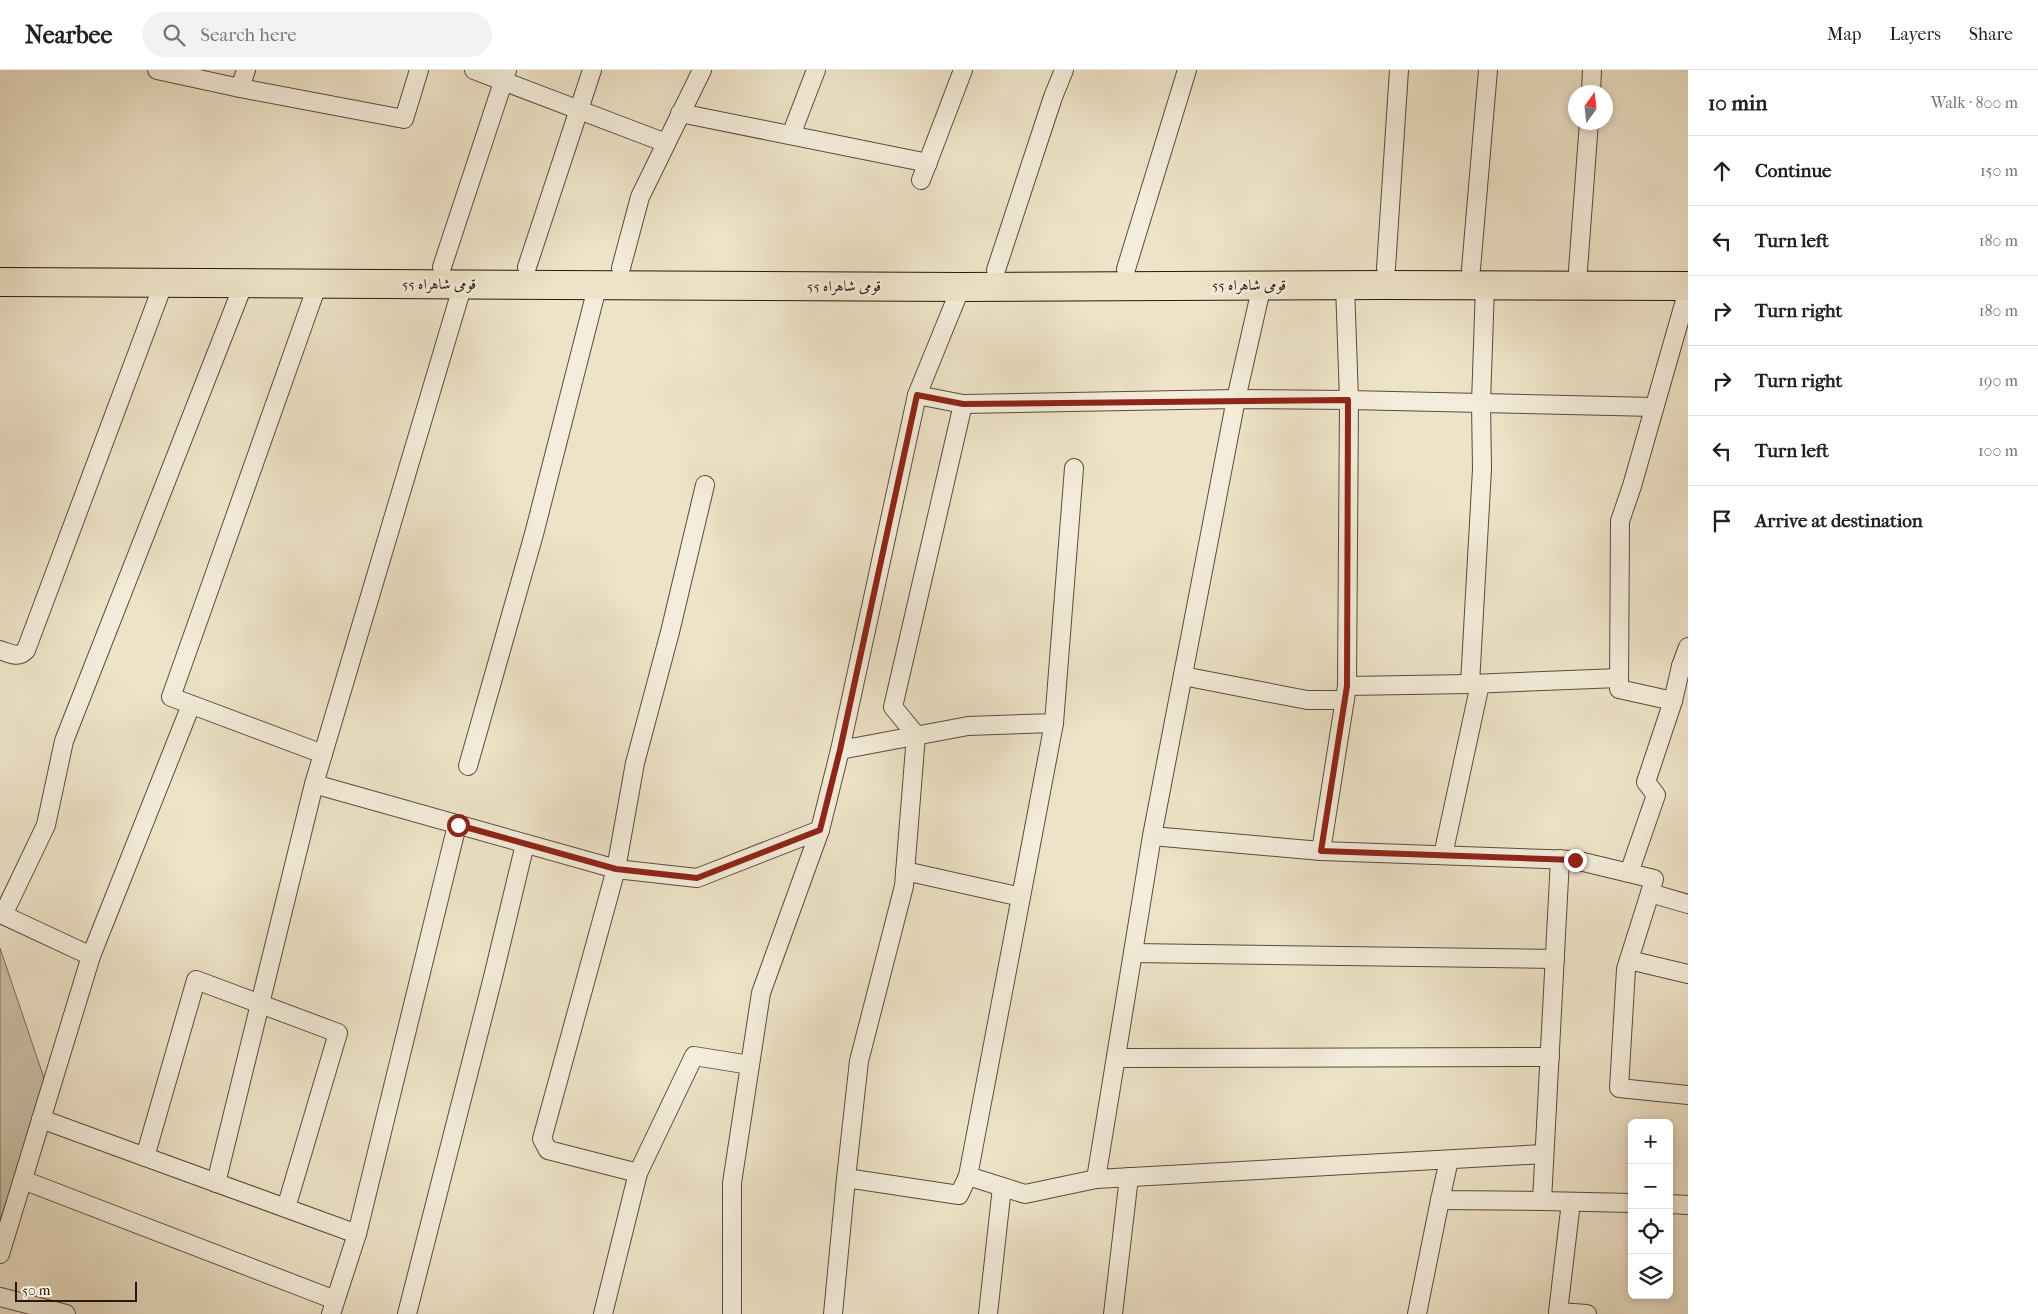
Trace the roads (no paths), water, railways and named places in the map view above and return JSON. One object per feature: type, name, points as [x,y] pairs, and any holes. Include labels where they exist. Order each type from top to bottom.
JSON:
[{"type":"highway","name":"قومی شاہراہ 55","points":[[0,265],[179,276],[244,283],[598,284],[652,276],[807,278],[961,287],[1110,275]]},
{"type":"highway","name":"قومی شاہراہ 55","points":[[0,282],[442,267],[621,268],[652,276]]},
{"type":"highway","name":"قومی شاہراہ 55","points":[[807,278],[996,270],[1205,277],[1386,268],[1478,277],[1688,288]]},
{"type":"highway","name":"قومی شاہراہ 55","points":[[1205,277],[1262,286],[1345,285],[1578,270],[1688,270]]},
{"type":"street","points":[[157,70],[240,88],[404,119],[419,70]]},
{"type":"street","points":[[240,88],[246,70]]},
{"type":"street","points":[[474,70],[505,76],[580,110],[666,143]]},
{"type":"street","points":[[527,267],[592,70]]},
{"type":"street","points":[[621,268],[640,197],[702,70]]},
{"type":"street","points":[[791,135],[816,70]]},
{"type":"street","points":[[921,180],[963,70]]},
{"type":"street","points":[[996,270],[1053,97],[1064,70]]},
{"type":"street","points":[[1110,275],[1187,70]]},
{"type":"street","points":[[1386,268],[1399,70]]},
{"type":"street","points":[[1443,855],[1475,684],[1482,469],[1478,277],[1488,70]]},
{"type":"street","points":[[1591,85],[1592,70]]},
{"type":"street","points":[[442,267],[505,76]]},
{"type":"street","points":[[680,113],[928,163]]},
{"type":"street","points":[[1578,270],[1587,130]]},
{"type":"street","points":[[0,650],[17,656],[22,655],[26,650],[179,276]]},
{"type":"street","points":[[91,956],[2,914],[46,825],[64,741],[244,283]]},
{"type":"street","points":[[318,283],[171,697],[323,754]]},
{"type":"street","points":[[216,1182],[314,784],[463,284]]},
{"type":"street","points":[[468,766],[534,534],[598,284]]},
{"type":"street","points":[[1321,851],[1346,693],[1348,400],[1345,285]]},
{"type":"street","points":[[1096,1179],[1152,836],[1236,399],[1262,286]]},
{"type":"street","points":[[732,1314],[732,1183],[761,994],[820,830],[840,750],[917,395],[961,287]]},
{"type":"street","points":[[1673,701],[1619,690],[1620,522],[1688,288]]},
{"type":"street","points":[[917,395],[963,404],[1236,399],[1654,407]]},
{"type":"street","points":[[833,1314],[846,1178],[860,1061],[904,886],[916,735],[893,707],[963,404]]},
{"type":"street","points":[[846,1178],[959,1195],[968,1176],[1054,723],[1074,468]]},
{"type":"street","points":[[638,1173],[548,1150],[542,1139],[616,869],[635,763],[706,485]]},
{"type":"street","points":[[1628,872],[1656,795],[1646,782],[1685,667],[1688,647]]},
{"type":"street","points":[[1183,676],[1307,700],[1346,693],[1475,684],[1619,678]]},
{"type":"street","points":[[0,1254],[91,956],[191,705]]},
{"type":"street","points":[[840,750],[968,726],[1054,723]]},
{"type":"street","points":[[314,784],[616,869],[697,878],[820,830]]},
{"type":"street","points":[[23,1180],[333,1307],[357,1234],[458,825]]},
{"type":"street","points":[[1152,836],[1321,851],[1575,860],[1654,879],[1626,969],[1619,1088],[1688,1095]]},
{"type":"street","points":[[407,1314],[525,844]]},
{"type":"street","points":[[1542,1201],[1560,859]]},
{"type":"street","points":[[905,871],[1021,897]]},
{"type":"street","points":[[1650,893],[1688,904]]},
{"type":"street","points":[[1133,953],[1555,959]]},
{"type":"street","points":[[1629,960],[1688,974]]},
{"type":"street","points":[[145,1157],[196,980],[338,1033],[286,1208]]},
{"type":"street","points":[[603,1314],[638,1173],[694,1056],[750,1066]]},
{"type":"street","points":[[1116,1058],[1550,1058]]},
{"type":"street","points":[[41,1119],[357,1234]]},
{"type":"street","points":[[968,1176],[1025,1194],[1096,1179],[1544,1154]]},
{"type":"street","points":[[1417,1314],[1449,1160]]},
{"type":"street","points":[[1113,1314],[1129,1177]]},
{"type":"street","points":[[988,1314],[1002,1187]]},
{"type":"street","points":[[1440,1200],[1628,1203]]},
{"type":"street","points":[[1571,1202],[1558,1312],[1587,1314]]},
{"type":"street","points":[[1673,1204],[1688,1204]]},
{"type":"street","points":[[0,1296],[66,1314]]}]
